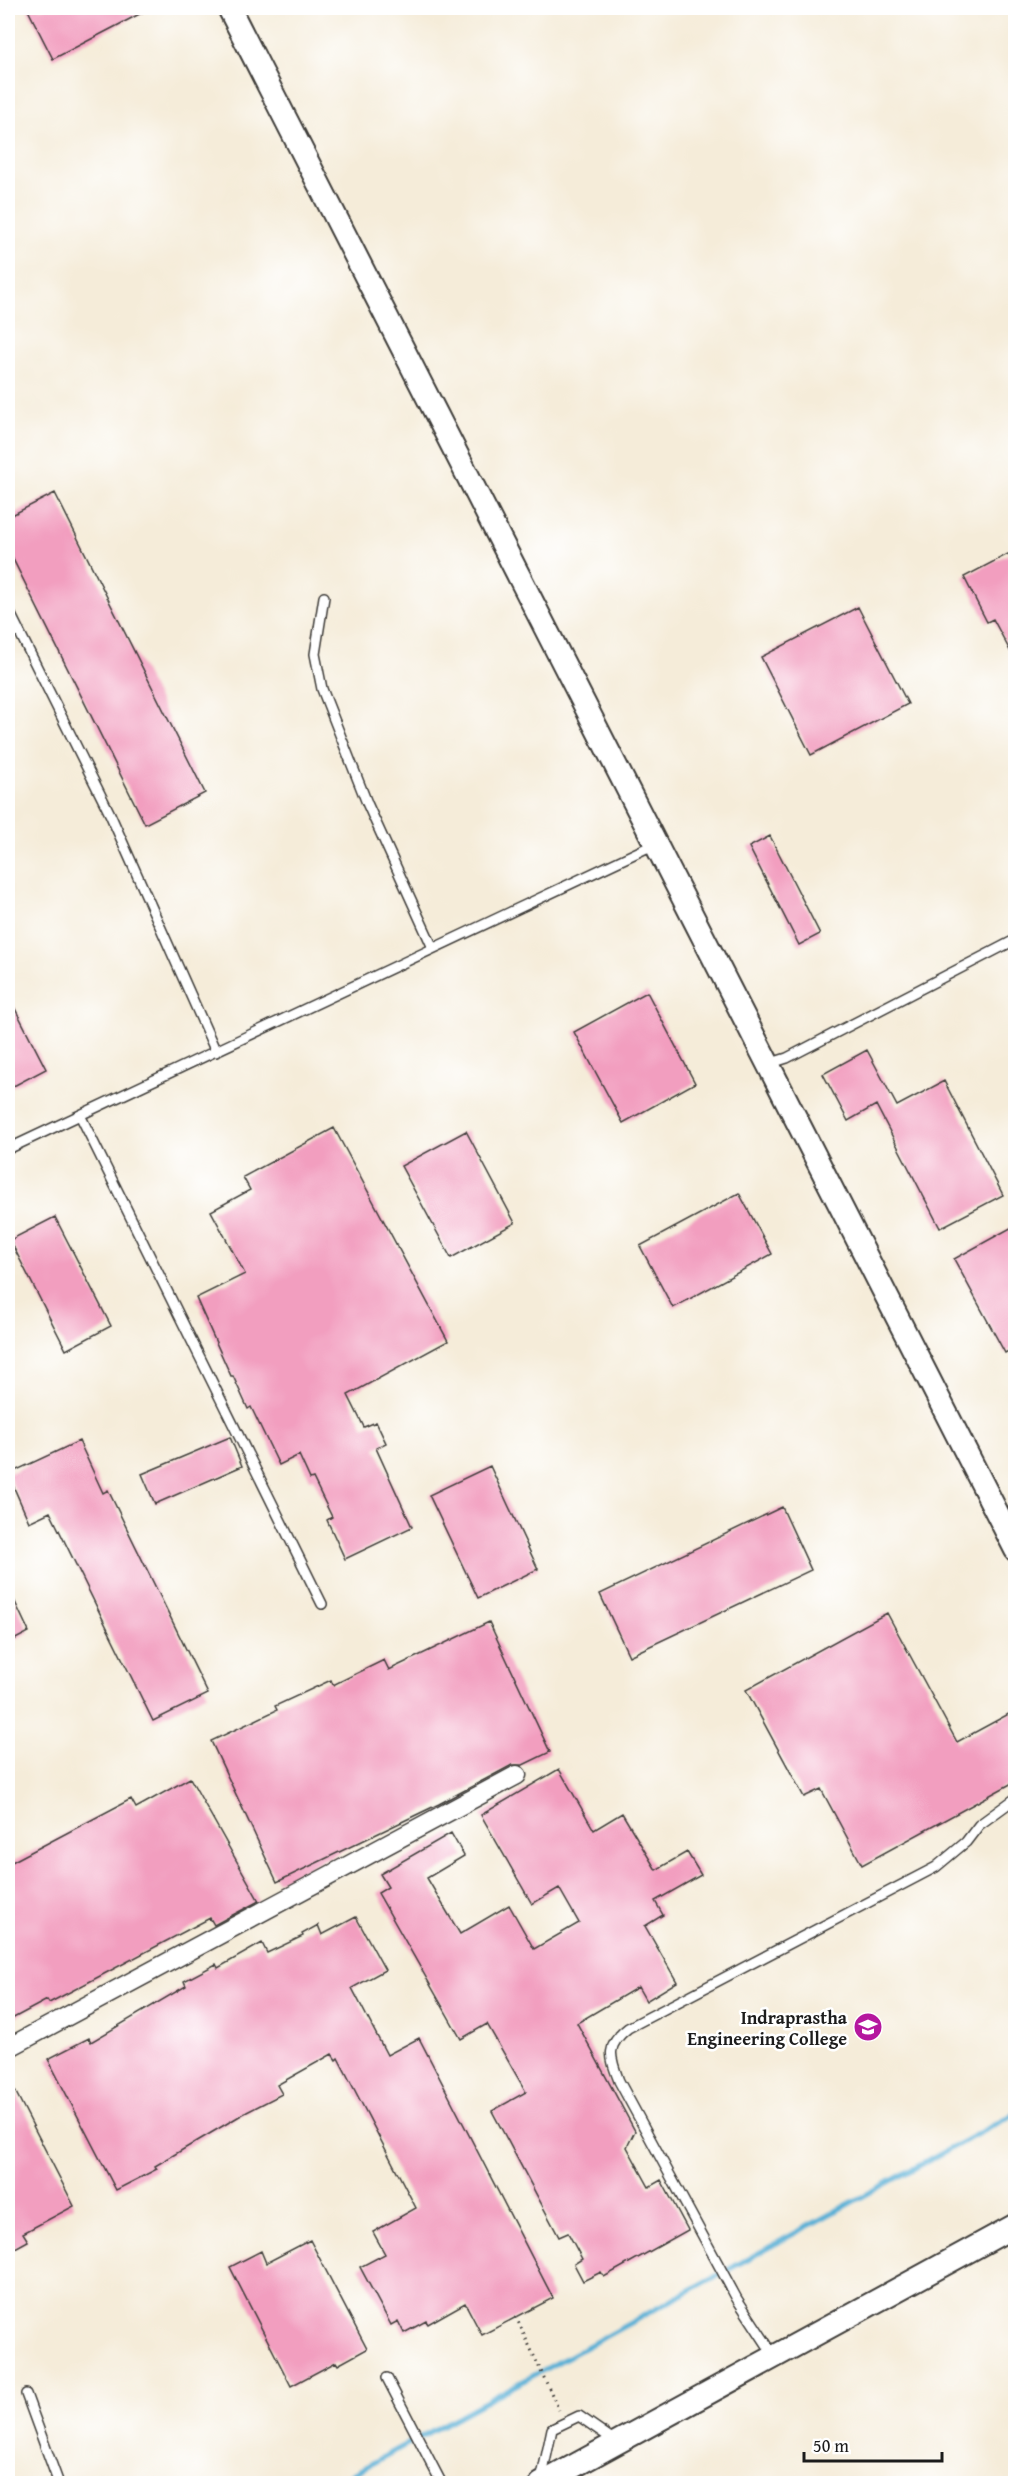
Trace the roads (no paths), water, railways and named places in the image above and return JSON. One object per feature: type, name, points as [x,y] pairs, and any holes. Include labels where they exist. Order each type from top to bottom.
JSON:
[{"type":"street","points":[[229,8],[1016,1550]]},
{"type":"street","points":[[8,2048],[517,1776]]},
{"type":"street","points":[[541,2484],[616,2441],[1016,2225]]},
{"type":"lane","points":[[324,597],[315,654],[322,689],[367,803],[433,948]]},
{"type":"lane","points":[[8,609],[110,814],[216,1052]]},
{"type":"lane","points":[[8,1149],[657,843]]},
{"type":"lane","points":[[768,1064],[787,1058],[1011,942]]},
{"type":"lane","points":[[80,1116],[321,1604]]},
{"type":"lane","points":[[774,2357],[737,2299],[619,2081],[611,2060],[612,2046],[616,2037],[628,2028],[673,2003],[936,1867],[966,1842],[979,1825],[1016,1798]]},
{"type":"lane","points":[[387,2378],[442,2484]]},
{"type":"lane","points":[[26,2394],[59,2484]]},
{"type":"lane","points":[[541,2484],[552,2429],[579,2416],[616,2441]]},
{"type":"waterway","points":[[334,2484],[1016,2113]]},
{"type":"place","name":"Indraprastha Engineering College","points":[[868,2027]]}]
